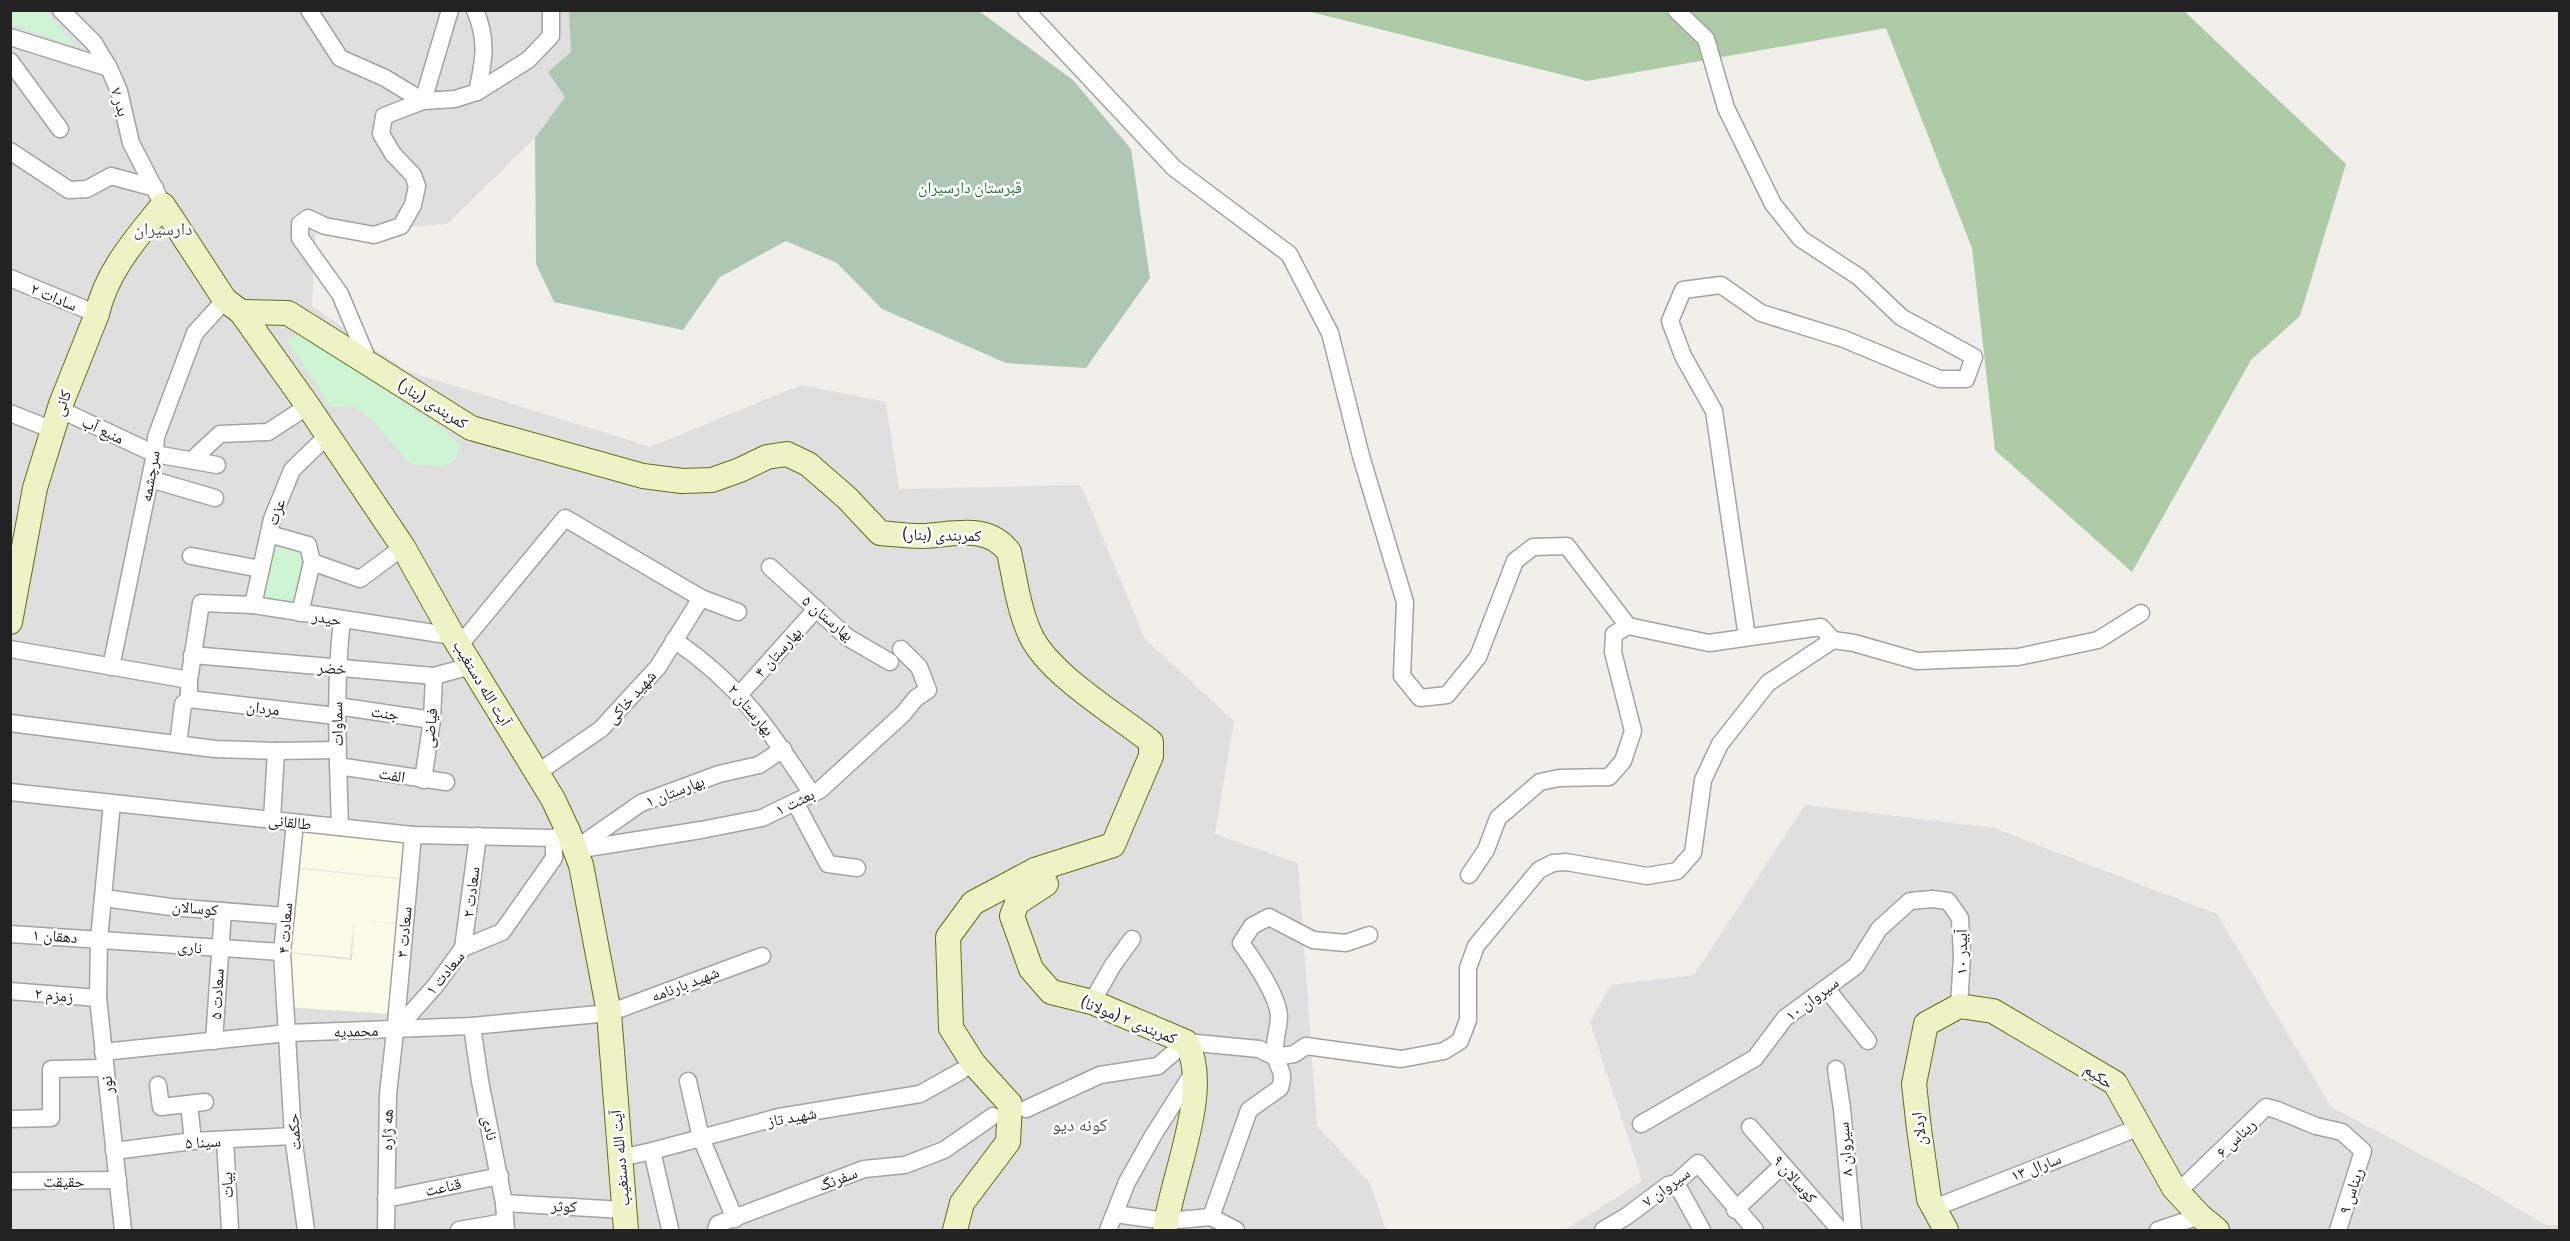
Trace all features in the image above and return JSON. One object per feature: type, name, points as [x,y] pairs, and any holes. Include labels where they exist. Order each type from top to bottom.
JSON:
[{"type":"street","name":"بدر ۷","points":[[61,10],[94,43],[109,68],[118,91],[131,143],[159,196]]},
{"type":"street","points":[[309,10],[340,58],[385,78],[423,101]]},
{"type":"street","points":[[423,101],[450,10]]},
{"type":"street","points":[[475,10],[483,29],[483,64],[477,92]]},
{"type":"street","points":[[370,365],[340,294],[300,238],[300,224],[308,218],[325,226],[374,235],[401,226],[413,205],[417,186],[413,175],[393,154],[381,134],[384,116],[423,101],[455,99],[477,92],[528,60],[551,36],[551,10]]},
{"type":"street","points":[[1026,10],[1174,168],[1289,254],[1330,333],[1361,456],[1405,603],[1402,676],[1420,698],[1447,695],[1478,657],[1515,561],[1533,547],[1567,546],[1628,626],[1709,643],[1821,627],[1833,640],[1854,643],[1917,661],[2018,657],[2098,640],[2141,613]]},
{"type":"street","points":[[1676,10],[1706,39],[1726,108],[1773,204],[1801,239],[1859,277],[1901,318],[1974,357],[1966,379],[1940,379],[1844,339],[1761,313],[1721,285],[1683,290],[1670,321],[1683,356],[1714,411],[1747,637]]},
{"type":"street","points":[[10,37],[109,68]]},
{"type":"street","points":[[10,61],[60,129]]},
{"type":"street","points":[[10,151],[69,190],[87,189],[111,176],[159,196]]},
{"type":"street","name":"آیت الله دستغیب","points":[[159,196],[233,306],[308,406],[403,547],[461,649],[537,773],[566,840],[592,917],[609,1013],[625,1220]]},
{"type":"street","name":"کانی","points":[[10,621],[35,488],[56,420],[98,314],[100,300],[159,196]]},
{"type":"street","name":"سادات ۲","points":[[10,278],[98,314]]},
{"type":"street","name":"کمربندی (بنار)","points":[[233,306],[288,313],[471,428],[643,476],[682,481],[712,480],[740,471],[767,457],[787,454],[808,464],[847,498],[880,533],[920,536],[966,533],[986,535],[1001,541],[1009,552],[1030,635],[1042,656],[1150,742],[1151,756],[1113,845],[1041,877],[973,903],[948,937],[951,1028],[973,1063],[1010,1104],[1008,1142],[962,1203],[955,1230]]},
{"type":"street","name":"سرچشمه","points":[[111,668],[155,454],[156,437],[195,333],[233,306]]},
{"type":"street","points":[[192,460],[220,434],[268,432],[308,406]]},
{"type":"street","name":"منبع آب","points":[[10,413],[56,420],[155,454],[218,465]]},
{"type":"street","name":"عزت","points":[[254,605],[272,519],[292,470],[328,435]]},
{"type":"street","points":[[150,479],[215,498]]},
{"type":"street","points":[[461,649],[565,518],[701,598],[738,612]]},
{"type":"street","points":[[269,534],[308,545],[312,562],[300,614]]},
{"type":"street","points":[[312,562],[360,579],[403,547]]},
{"type":"street","points":[[191,556],[261,569]]},
{"type":"street","name":"بهارستان ۵","points":[[770,567],[847,637],[896,655]]},
{"type":"street","name":"شهید خاکی","points":[[537,773],[601,729],[658,667],[701,598]]},
{"type":"street","name":"حیدر","points":[[192,655],[201,603],[254,605],[342,620],[461,649]]},
{"type":"street","name":"بهارستان ۴","points":[[740,694],[816,609]]},
{"type":"street","name":"سماوات","points":[[340,827],[336,668],[342,620]]},
{"type":"street","points":[[1469,875],[1486,850],[1498,818],[1540,782],[1559,778],[1609,777],[1623,761],[1633,731],[1613,652],[1614,634],[1628,626]]},
{"type":"street","name":"بهارستان ۲","points":[[675,640],[702,659],[740,694],[783,749],[812,794]]},
{"type":"street","points":[[1275,1057],[1294,1054],[1306,1046],[1401,1059],[1444,1051],[1460,1041],[1468,1020],[1468,968],[1476,946],[1539,870],[1553,863],[1566,862],[1647,876],[1677,871],[1694,853],[1703,780],[1720,744],[1768,683],[1833,640]]},
{"type":"street","points":[[10,649],[189,680]]},
{"type":"street","name":"خضر","points":[[192,655],[434,676],[461,649]]},
{"type":"street","points":[[178,744],[183,704],[189,699],[192,655]]},
{"type":"street","name":"بعثت ۱","points":[[566,840],[701,830],[762,818],[820,790],[903,714],[916,698],[928,690],[919,667],[896,655]]},
{"type":"street","name":"فیاضی","points":[[423,780],[432,720],[434,676]]},
{"type":"street","name":"مردان","points":[[189,699],[336,711]]},
{"type":"street","name":"جنت","points":[[336,711],[432,720]]},
{"type":"street","name":"الفت","points":[[10,723],[215,749],[338,758],[423,780],[446,782]]},
{"type":"street","name":"بهارستان ۱","points":[[566,840],[641,803],[720,774],[759,765],[783,749]]},
{"type":"street","points":[[272,820],[276,752]]},
{"type":"street","name":"طالقانی","points":[[10,792],[412,835],[566,840]]},
{"type":"street","points":[[795,802],[828,864],[857,868]]},
{"type":"street","name":"نور","points":[[112,803],[99,939],[98,998],[123,1230]]},
{"type":"street","name":"سعادت ۴","points":[[288,1033],[282,952],[295,823]]},
{"type":"street","name":"سعادت ۳","points":[[396,1030],[412,835]]},
{"type":"street","name":"سعادت ۲","points":[[464,948],[478,836]]},
{"type":"street","name":"سعادت ۱","points":[[396,1030],[436,986],[464,948],[501,932],[566,840]]},
{"type":"street","name":"کمربندی ۲ (مولانا)","points":[[1041,877],[1017,903],[1012,916],[1031,969],[1051,992],[1092,1002],[1186,1042],[1194,1056],[1192,1111],[1166,1226]]},
{"type":"street","name":"کوسالان","points":[[104,898],[286,916]]},
{"type":"street","name":"سیروان ۱۰","points":[[1641,1124],[1755,1058],[1785,1018],[1856,966],[1879,929],[1910,901],[1932,899],[1948,901]]},
{"type":"street","name":"آبیدر ۱۰","points":[[1948,901],[1960,918],[1962,956],[1959,1006]]},
{"type":"street","name":"سعادت ۵","points":[[214,1041],[223,911]]},
{"type":"street","points":[[1275,1057],[1279,1014],[1270,990],[1241,943],[1252,926],[1269,917],[1313,940],[1346,943],[1369,935]]},
{"type":"street","name":"دهقان ۱","points":[[10,933],[99,939]]},
{"type":"street","name":"ناری","points":[[99,939],[282,952]]},
{"type":"street","points":[[1092,1002],[1113,965],[1132,939]]},
{"type":"street","name":"شهید بارنامه","points":[[609,1013],[762,956]]},
{"type":"street","points":[[1826,988],[1868,1041]]},
{"type":"street","name":"زمزم ۲","points":[[10,991],[98,998]]},
{"type":"street","name":"اردلان","points":[[1946,1230],[1929,1199],[1914,1084],[1926,1024],[1959,1006]]},
{"type":"street","name":"حکیم","points":[[1959,1006],[1993,1011],[2115,1083],[2178,1192],[2208,1223]]},
{"type":"street","name":"محمدیه","points":[[10,1119],[51,1118],[51,1069],[214,1041],[288,1033],[472,1026],[609,1013]]},
{"type":"street","name":"نادی","points":[[472,1026],[480,1081],[500,1176],[505,1226]]},
{"type":"street","name":"هه ژاره","points":[[386,1230],[388,1094],[396,1030]]},
{"type":"street","name":"حکمت","points":[[288,1033],[293,1136],[306,1230]]},
{"type":"street","points":[[1026,1110],[1100,1075],[1158,1066],[1186,1042],[1259,1048],[1275,1057],[1283,1071],[1280,1088],[1249,1110],[1211,1217]]},
{"type":"street","name":"سیروان ۸","points":[[1836,1069],[1842,1109],[1852,1230]]},
{"type":"street","name":"شهید تاز","points":[[620,1158],[652,1152],[779,1117],[920,1094],[961,1071]]},
{"type":"street","points":[[1108,1230],[1127,1182],[1193,1073]]},
{"type":"street","points":[[688,1082],[701,1138],[735,1219]]},
{"type":"street","points":[[158,1085],[160,1107],[197,1103],[193,1142]]},
{"type":"street","name":"ریناس ۶","points":[[2178,1192],[2266,1107],[2316,1126],[2342,1132],[2363,1151]]},
{"type":"street","name":"سفرنگ","points":[[716,1230],[718,1224],[864,1169],[904,1165],[944,1150],[993,1116]]},
{"type":"street","name":"کوسالان ۹","points":[[1750,1127],[1840,1230]]},
{"type":"street","name":"سارال ۱۳","points":[[1934,1208],[2140,1127]]},
{"type":"street","name":"سینا ۵","points":[[114,1151],[193,1142],[293,1136]]},
{"type":"street","name":"بیات","points":[[225,1140],[230,1230]]},
{"type":"street","name":"ریناس ۹","points":[[2338,1230],[2363,1151]]},
{"type":"street","points":[[652,1152],[670,1229]]},
{"type":"street","name":"سیروان ۷","points":[[1603,1230],[1628,1216],[1668,1185],[1676,1183],[1698,1163],[1736,1210]]},
{"type":"street","points":[[1755,1230],[1736,1210],[1783,1165]]},
{"type":"street","name":"قناعت","points":[[386,1199],[500,1176]]},
{"type":"street","name":"حقیقت","points":[[10,1181],[118,1180]]},
{"type":"street","points":[[1676,1183],[1702,1230]]},
{"type":"street","name":"کوثر","points":[[504,1203],[625,1220]]},
{"type":"street","points":[[1115,1214],[1166,1226],[1211,1217],[1234,1230]]},
{"type":"street","points":[[2158,1230],[2208,1223]]},
{"type":"street","points":[[459,1230],[505,1226]]},
{"type":"shaded area","points":[[10,11],[569,11],[571,52],[565,97],[535,138],[447,224],[316,233],[312,306],[407,371],[650,447],[801,385],[886,402],[899,489],[1081,485],[1145,639],[1234,721],[1215,834],[1298,863],[1317,1126],[1370,1183],[1386,1230],[11,1230]]},
{"type":"shaded area","points":[[1805,805],[1994,828],[2217,914],[2331,1107],[2473,1182],[2546,1225],[2560,1225],[2559,1230],[1565,1230],[1642,1181],[1590,1022],[1611,985],[1694,975]]},
{"type":"shaded area","points":[[297,830],[408,840],[405,879],[294,867]]},
{"type":"shaded area","points":[[294,868],[406,880],[401,923],[366,922],[400,924],[391,1014],[285,1007],[288,953],[352,960],[354,921],[350,958],[288,952]]},
{"type":"green space","points":[[11,10],[46,11],[76,47],[11,24]]},
{"type":"green space","name":"قبرستان دارسیران","points":[[569,11],[979,11],[1073,80],[1131,149],[1150,278],[1086,368],[1006,363],[882,309],[837,263],[786,241],[720,277],[683,330],[554,302],[536,264],[535,138],[565,97],[548,72],[571,52]]},
{"type":"green space","points":[[1307,11],[2184,11],[2346,164],[2300,316],[2251,360],[2132,572],[1995,450],[1972,248],[1886,28],[1587,81]]},
{"type":"green space","points":[[300,335],[440,426],[460,445],[456,459],[444,467],[410,464],[372,420],[354,406],[331,407],[287,340]]},
{"type":"green space","points":[[272,546],[303,551],[308,560],[296,602],[261,597]]},
{"type":"district","name":"دارسیران","points":[[163,229]]},
{"type":"district","name":"کونه دیو","points":[[1080,1125]]}]
